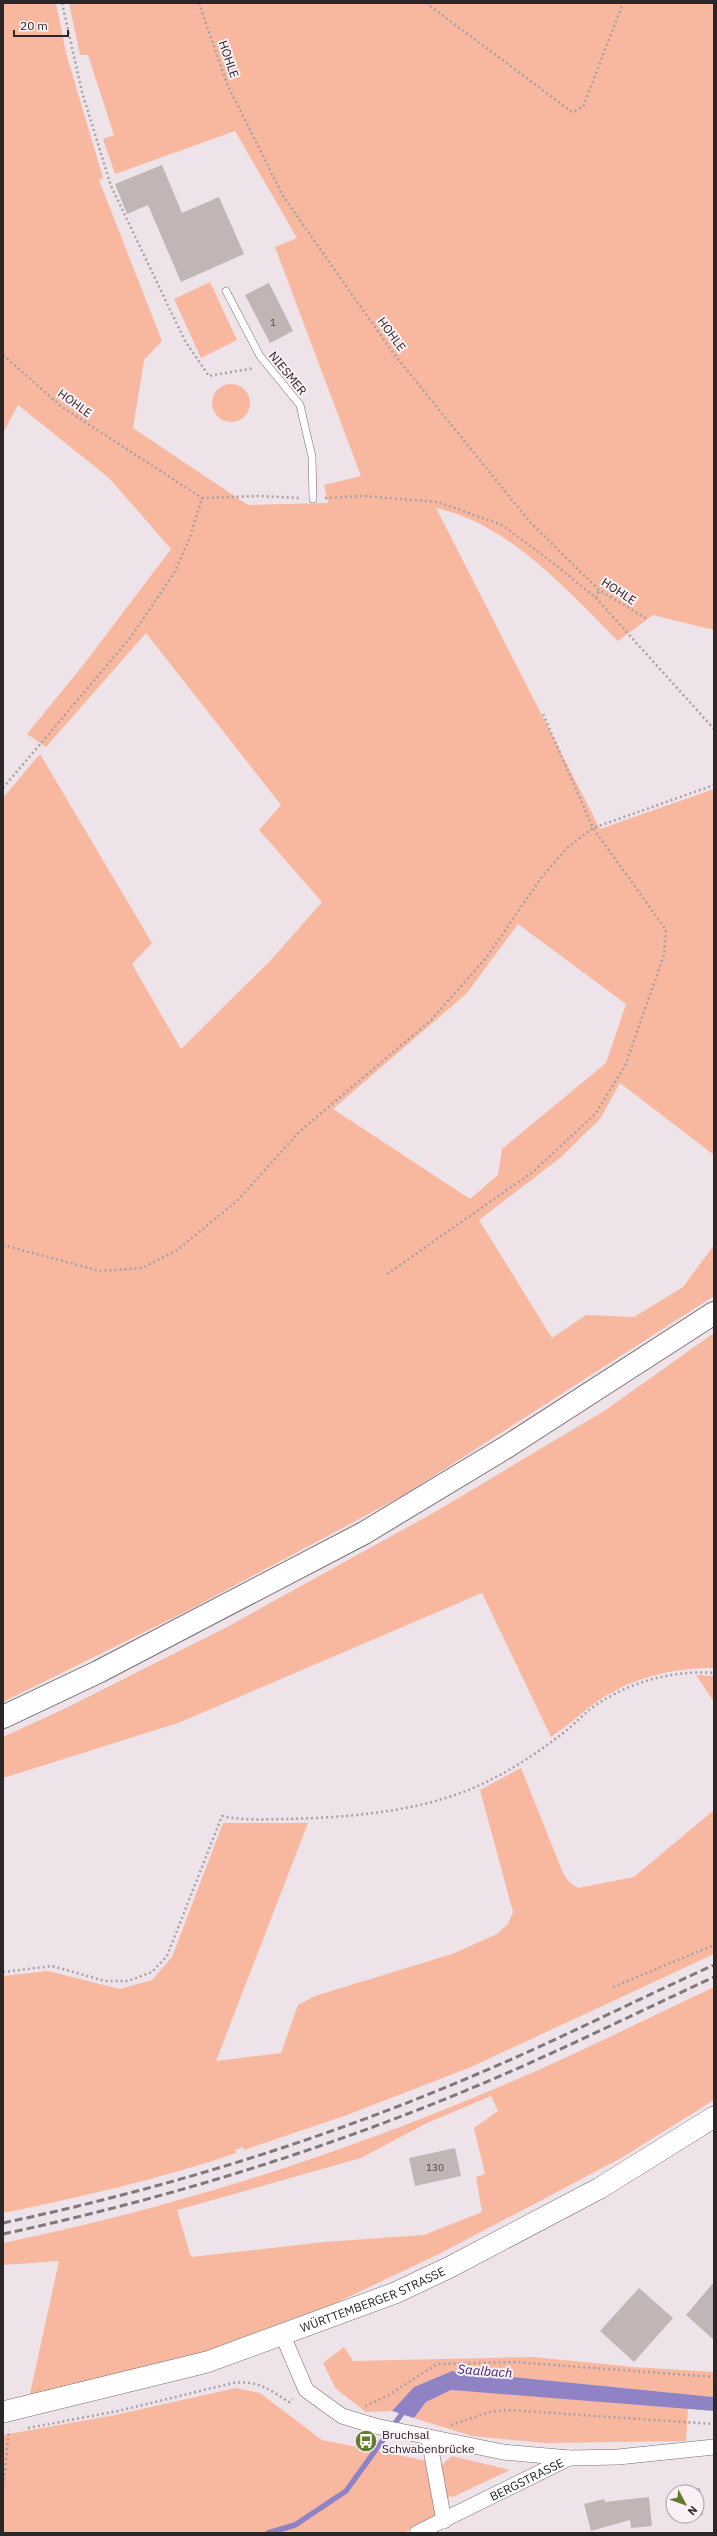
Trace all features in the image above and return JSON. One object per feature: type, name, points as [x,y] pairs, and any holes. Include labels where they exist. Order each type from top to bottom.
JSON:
[{"type":"main road","points":[[3,1717],[98,1672],[364,1533],[508,1446],[714,1313]]},
{"type":"main road","name":"WÜRTTEMBERGER STRASSE","points":[[9,2421],[207,2362],[284,2336],[395,2293],[450,2268],[600,2188],[714,2117]]},
{"type":"street","points":[[284,2336],[306,2390],[342,2416],[375,2426],[429,2439],[503,2452],[570,2458]]},
{"type":"street","points":[[429,2439],[444,2521]]},
{"type":"street","name":"BERGSTRASSE","points":[[417,2533],[570,2458],[618,2457],[714,2447]]},
{"type":"lane","name":"NIESMER","points":[[226,291],[260,356],[300,405],[312,457],[313,499]]},
{"type":"path","points":[[62,3],[82,92],[111,186],[185,341],[209,376],[268,366]]},
{"type":"path","name":"HOHLE","points":[[200,3],[227,84],[283,196],[403,365],[530,522],[599,590],[647,619]]},
{"type":"path","points":[[426,3],[572,112],[583,107],[623,3]]},
{"type":"path","name":"HOHLE","points":[[3,355],[62,407],[202,498]]},
{"type":"path","points":[[3,788],[79,700],[135,630],[174,573],[189,540],[202,498],[260,496],[313,499],[363,496],[438,502],[502,525],[557,566],[596,598],[714,729]]},
{"type":"path","points":[[596,598],[599,590]]},
{"type":"path","points":[[387,1274],[534,1171],[595,1114],[625,1066],[664,955],[666,930],[593,828],[543,714]]},
{"type":"path","points":[[3,1245],[100,1272],[142,1268],[176,1251],[238,1200],[299,1132],[431,1020],[486,958],[541,878],[567,848],[593,828],[714,785]]},
{"type":"path","points":[[3,1972],[52,1966],[105,1981],[128,1981],[152,1972],[167,1956],[222,1816],[238,1820],[302,1818],[376,1811],[436,1801],[466,1792],[521,1763],[563,1733],[598,1703],[618,1692],[665,1675],[689,1672],[714,1673]]},
{"type":"path","points":[[613,1987],[714,1945]]},
{"type":"path","points":[[342,2416],[388,2396],[437,2364],[514,2362],[714,2377]]},
{"type":"path","points":[[24,2428],[118,2411],[233,2383],[250,2381],[266,2388],[289,2402],[306,2390]]},
{"type":"path","points":[[429,2439],[457,2422],[490,2412],[508,2410],[714,2424]]},
{"type":"path","points":[[3,2432],[9,2421]]},
{"type":"path","points":[[3,2490],[9,2421]]},
{"type":"shaded area","points":[[3,3],[56,3],[66,53],[103,178],[99,180],[162,341],[144,360],[133,428],[248,505],[328,503],[324,485],[361,476],[275,247],[297,238],[235,131],[115,174],[103,139],[114,135],[88,55],[80,55],[69,3],[714,3],[714,630],[653,615],[618,641],[557,581],[535,561],[512,544],[488,528],[463,516],[436,508],[600,829],[714,789],[714,1155],[620,1083],[600,1119],[560,1158],[479,1220],[552,1338],[586,1315],[634,1317],[683,1287],[714,1245],[714,1296],[404,1495],[187,1611],[3,1702],[3,798],[40,754],[152,943],[132,964],[181,1049],[271,960],[322,902],[259,830],[281,805],[146,633],[46,747],[27,734],[84,664],[171,549],[109,478],[18,405],[3,433]],"holes":[[[518,924],[626,1004],[606,1063],[502,1149],[498,1175],[470,1199],[333,1109],[467,993]]]},
{"type":"shaded area","points":[[210,282],[237,340],[201,358],[174,299]]},
{"type":"shaded area","points":[[227,384],[235,384],[245,389],[249,396],[249,410],[245,417],[235,422],[227,422],[217,417],[215,414],[212,407],[212,399],[217,389],[220,387]]},
{"type":"shaded area","points":[[714,1333],[714,1668],[698,1668],[667,1672],[622,1687],[595,1703],[551,1737],[482,1593],[178,1723],[3,1778],[3,1737],[66,1708],[227,1627],[435,1512],[604,1411]]},
{"type":"shaded area","points":[[696,1675],[714,1676],[714,1702]]},
{"type":"shaded area","points":[[521,1768],[563,1873],[569,1882],[578,1888],[634,1877],[714,1810],[714,1954],[471,2067],[347,2115],[244,2150],[243,2147],[235,2150],[236,2153],[178,2171],[91,2194],[3,2213],[3,1976],[48,1971],[120,1989],[152,1980],[172,1957],[223,1823],[308,1823],[216,2061],[281,2053],[298,2005],[315,1996],[452,1954],[497,1934],[508,1924],[513,1912],[480,1790]]},
{"type":"shaded area","points":[[714,1987],[714,2100],[621,2158],[441,2253],[285,2327],[211,2353],[29,2398],[59,2261],[3,2265],[3,2243],[126,2215],[186,2198],[306,2161],[365,2140],[424,2118],[511,2082],[570,2056]],"holes":[[[491,2096],[498,2111],[474,2128],[485,2174],[476,2177],[482,2212],[424,2235],[324,2242],[191,2257],[177,2210],[361,2158],[427,2123]]]},
{"type":"shaded area","points":[[344,2347],[353,2361],[534,2357],[633,2367],[714,2372],[714,2397],[452,2371],[414,2387],[392,2411],[366,2412],[336,2389],[323,2363]]},
{"type":"shaded area","points":[[452,2371],[714,2397],[714,2411],[451,2390],[426,2402],[414,2418],[392,2411],[414,2387]]},
{"type":"shaded area","points":[[236,2388],[260,2393],[322,2440],[443,2464],[452,2456],[510,2470],[453,2497],[450,2496],[433,2519],[403,2533],[3,2533],[3,2435],[115,2415]]},
{"type":"shaded area","points":[[451,2390],[688,2408],[686,2441],[545,2443],[472,2436],[414,2418],[426,2402]]},
{"type":"building","points":[[162,165],[182,213],[219,197],[244,254],[181,282],[148,205],[127,214],[115,184]]},
{"type":"building","points":[[269,283],[293,331],[270,343],[245,295]]},
{"type":"building","points":[[455,2148],[461,2176],[415,2186],[409,2158]]},
{"type":"building","points":[[714,2282],[714,2340],[686,2315]]},
{"type":"building","points":[[639,2288],[673,2318],[634,2362],[600,2331]]},
{"type":"building","points":[[649,2497],[652,2526],[631,2528],[630,2520],[591,2531],[584,2504],[604,2499],[605,2502]]},
{"type":"waterway","name":"Saalbach","points":[[268,2533],[295,2525],[346,2491],[406,2408]]},
{"type":"railway","points":[[3,2223],[63,2210],[183,2178],[242,2161],[360,2121],[418,2099],[505,2062],[714,1965]]},
{"type":"railway","points":[[3,2234],[185,2189],[363,2131],[421,2109],[509,2072],[568,2046],[714,1977]]},
{"type":"place","name":"Bruchsal Schwabenbrücke","points":[[366,2441]]}]
